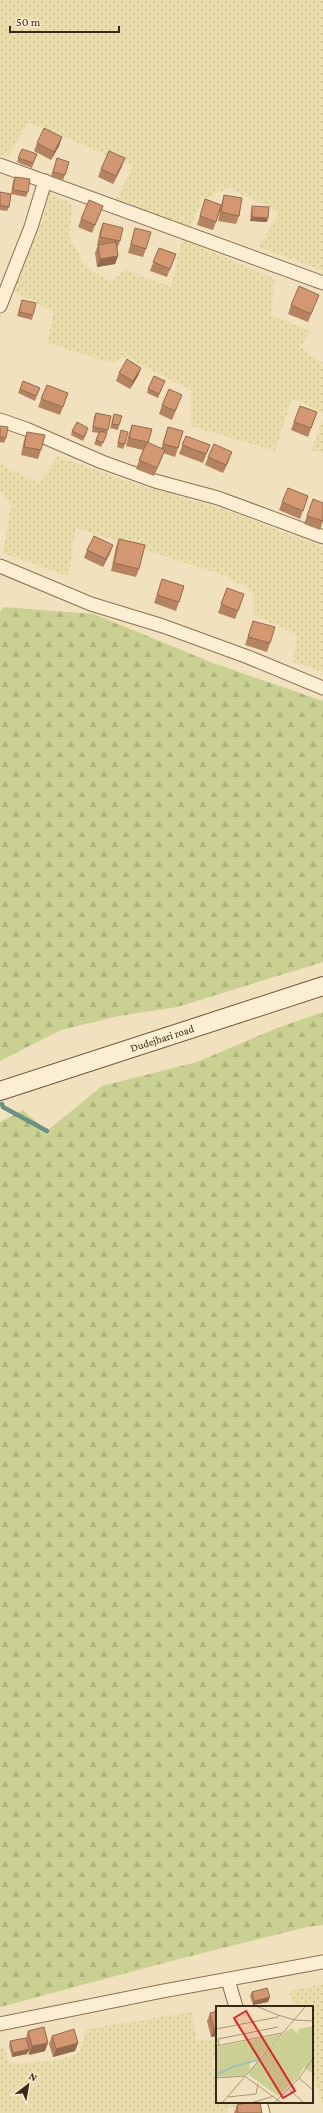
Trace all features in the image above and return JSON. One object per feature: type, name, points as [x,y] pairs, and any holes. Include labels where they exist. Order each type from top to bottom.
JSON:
[{"type":"street","points":[[0,166],[45,181],[323,283]]},
{"type":"street","points":[[0,306],[31,227],[45,181]]},
{"type":"street","points":[[0,420],[26,429],[102,462],[154,481],[218,498],[323,537]]},
{"type":"street","points":[[0,566],[91,604],[163,626],[248,657],[323,688]]},
{"type":"street","name":"Dudejhari road","points":[[0,1091],[323,986]]},
{"type":"street","points":[[0,2024],[163,1991],[323,1962]]},
{"type":"street","points":[[228,1980],[236,2006]]},
{"type":"street","points":[[260,2103],[263,2113]]},
{"type":"shaded area","points":[[0,0],[323,0],[323,271],[259,247],[279,212],[228,188],[202,200],[190,228],[116,200],[133,166],[28,122],[8,157],[0,155]]},
{"type":"shaded area","points":[[49,191],[72,205],[69,237],[85,265],[110,282],[126,270],[171,287],[182,239],[275,279],[271,315],[310,331],[300,347],[319,361],[323,362],[323,413],[292,398],[275,451],[191,426],[191,390],[126,357],[112,363],[47,343],[54,312],[12,291],[41,225]]},
{"type":"shaded area","points":[[323,421],[323,453],[311,450]]},
{"type":"shaded area","points":[[58,456],[121,479],[232,512],[323,547],[323,672],[293,662],[297,635],[254,615],[254,595],[244,586],[226,576],[76,528],[68,576],[3,553],[11,506],[0,489],[0,464],[39,483]]},
{"type":"shaded area","points":[[323,1984],[323,2106],[313,2074],[313,2006],[293,2006],[290,1991]]},
{"type":"shaded area","points":[[192,2012],[196,2041],[216,2039],[216,2059],[212,2061],[216,2080],[216,2103],[249,2103],[228,2109],[228,2113],[0,2113],[0,2049],[4,2047],[10,2064],[61,2060],[79,2053],[87,2029]]},
{"type":"green space","points":[[3,607],[94,614],[210,662],[323,701],[323,962],[177,1007],[119,1016],[61,1030],[0,1061],[0,612]]},
{"type":"green space","points":[[323,1012],[323,1925],[307,1927],[179,1959],[0,2007],[0,1122],[23,1110],[47,1131],[102,1086],[197,1062],[277,1028]]},
{"type":"building","points":[[44,128],[62,137],[54,152],[37,143]]},
{"type":"building","points":[[22,149],[37,154],[33,163],[18,158]]},
{"type":"building","points":[[109,151],[125,158],[116,176],[101,169]]},
{"type":"building","points":[[57,158],[69,162],[65,175],[53,172]]},
{"type":"building","points":[[15,177],[30,179],[28,192],[13,190]]},
{"type":"building","points":[[0,192],[11,194],[9,207],[0,205]]},
{"type":"building","points":[[224,195],[242,198],[239,216],[221,212]]},
{"type":"building","points":[[205,199],[221,205],[216,222],[200,216]]},
{"type":"building","points":[[89,200],[103,206],[95,225],[81,219]]},
{"type":"building","points":[[252,206],[269,207],[268,218],[252,217]]},
{"type":"building","points":[[103,223],[123,228],[120,241],[100,237]]},
{"type":"building","points":[[135,228],[151,232],[146,249],[131,244]]},
{"type":"building","points":[[116,242],[118,256],[100,259],[98,245]]},
{"type":"building","points":[[159,248],[176,254],[170,269],[153,262]]},
{"type":"building","points":[[299,286],[319,295],[311,314],[291,305]]},
{"type":"building","points":[[22,300],[36,303],[33,315],[19,312]]},
{"type":"building","points":[[127,359],[141,368],[133,381],[119,373]]},
{"type":"building","points":[[154,376],[165,381],[159,394],[148,389]]},
{"type":"building","points":[[23,381],[40,388],[36,396],[20,389]]},
{"type":"building","points":[[47,385],[68,393],[63,407],[41,399]]},
{"type":"building","points":[[169,389],[182,395],[175,411],[162,405]]},
{"type":"building","points":[[300,406],[317,412],[311,428],[294,422]]},
{"type":"building","points":[[96,413],[111,416],[108,430],[93,427]]},
{"type":"building","points":[[114,414],[122,416],[119,425],[112,424]]},
{"type":"building","points":[[77,422],[88,428],[84,437],[72,431]]},
{"type":"building","points":[[132,425],[152,429],[148,443],[165,450],[157,468],[139,460],[147,442],[129,438]]},
{"type":"building","points":[[0,426],[8,427],[6,438],[0,437]]},
{"type":"building","points":[[168,427],[183,431],[178,448],[163,444]]},
{"type":"building","points":[[121,430],[128,432],[125,444],[118,443]]},
{"type":"building","points":[[100,431],[107,433],[103,443],[96,440]]},
{"type":"building","points":[[27,432],[45,435],[41,450],[24,447]]},
{"type":"building","points":[[186,436],[210,445],[206,454],[182,445]]},
{"type":"building","points":[[214,444],[232,452],[226,465],[208,457]]},
{"type":"building","points":[[288,488],[308,496],[303,511],[282,502]]},
{"type":"building","points":[[313,499],[323,503],[323,521],[307,516]]},
{"type":"building","points":[[94,536],[113,545],[106,559],[87,550]]},
{"type":"building","points":[[119,539],[145,545],[139,569],[114,563]]},
{"type":"building","points":[[162,579],[184,586],[179,602],[157,595]]},
{"type":"building","points":[[227,588],[244,594],[238,611],[221,604]]},
{"type":"building","points":[[253,621],[275,627],[270,643],[248,637]]},
{"type":"building","points":[[267,1988],[270,1997],[254,2001],[252,1992]]},
{"type":"building","points":[[216,2011],[216,2028],[214,2029],[210,2013]]},
{"type":"building","points":[[44,2027],[48,2043],[32,2046],[28,2031]]},
{"type":"building","points":[[74,2029],[78,2043],[56,2049],[52,2036]]},
{"type":"building","points":[[26,2038],[29,2049],[13,2053],[10,2041]]},
{"type":"building","points":[[246,2103],[260,2103],[262,2113],[238,2113],[237,2105]]},
{"type":"waterway","points":[[2,1104],[3,1107],[47,1131]]}]
